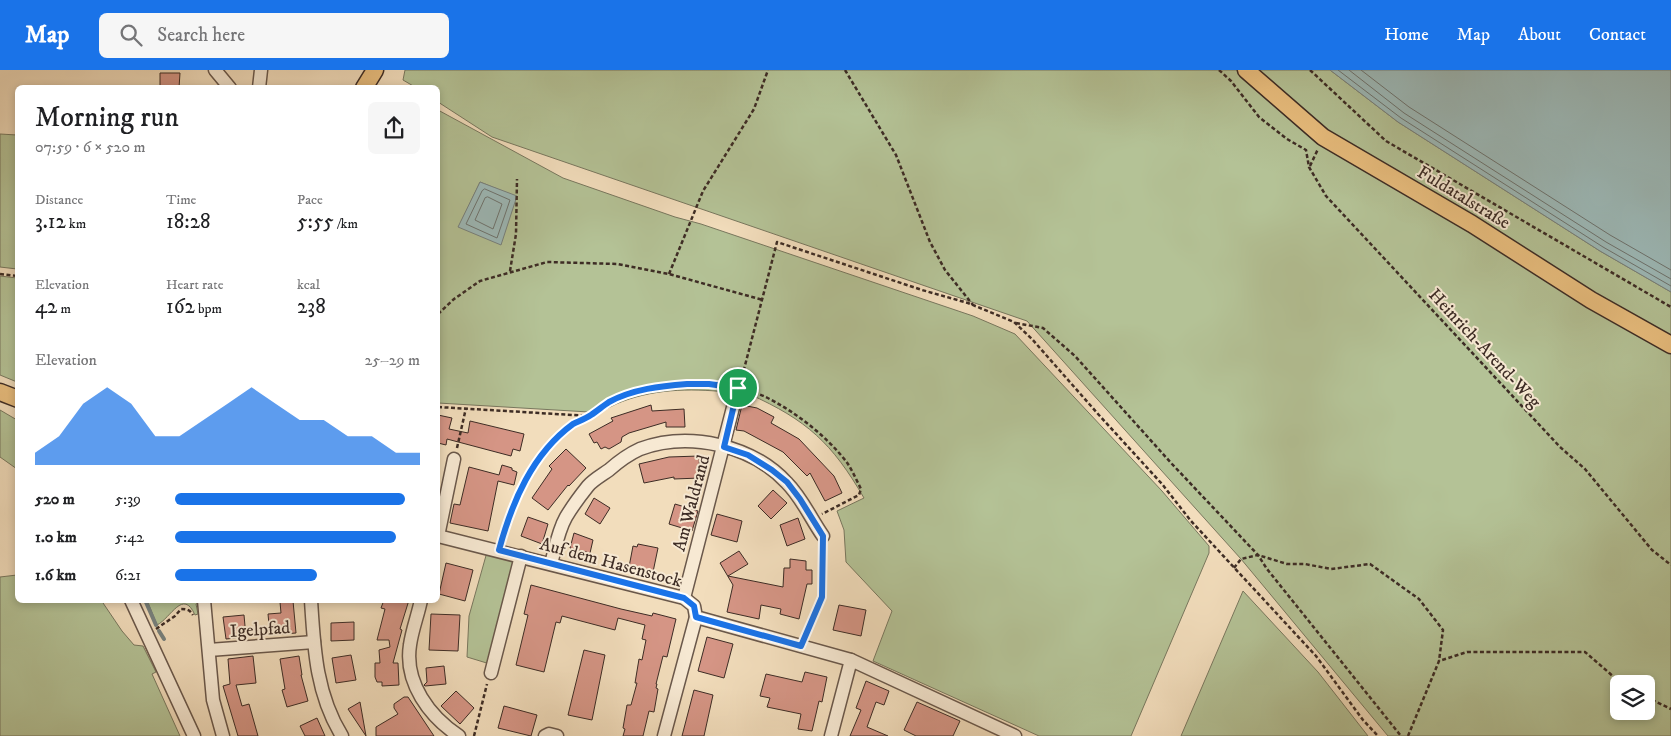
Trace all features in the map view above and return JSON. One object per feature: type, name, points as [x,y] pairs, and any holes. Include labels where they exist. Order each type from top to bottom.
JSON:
[{"type":"main road","points":[[366,85],[375,70]]},
{"type":"main road","name":"Fuldatalstraße","points":[[1246,70],[1324,137],[1472,224],[1592,300],[1671,345]]},
{"type":"main road","points":[[0,392],[15,398]]},
{"type":"street","points":[[215,70],[228,85]]},
{"type":"street","points":[[258,85],[261,70]]},
{"type":"street","name":"Am Waldrand","points":[[684,598],[738,388]]},
{"type":"street","name":"Am Waldrand","points":[[550,564],[565,519],[589,485],[619,462],[640,450],[664,443],[695,440],[748,455],[787,482],[823,536]]},
{"type":"street","points":[[440,526],[454,459]]},
{"type":"street","name":"Auf dem Hasenstock","points":[[440,536],[684,598],[694,606],[696,617]]},
{"type":"street","points":[[491,673],[521,556]]},
{"type":"street","points":[[132,603],[194,736]]},
{"type":"street","name":"Igelpfad","points":[[204,603],[213,700],[223,736]]},
{"type":"street","points":[[310,603],[318,677],[325,704],[342,736]]},
{"type":"street","points":[[420,603],[410,646],[410,672],[417,690],[434,715],[459,736]]},
{"type":"street","points":[[664,736],[696,617],[851,660],[1015,736]]},
{"type":"street","name":"Igelpfad","points":[[209,650],[314,642]]},
{"type":"street","points":[[831,736],[851,660]]},
{"type":"street","points":[[545,736],[549,734],[557,736]]},
{"type":"path","points":[[668,274],[703,191],[754,109],[768,70]]},
{"type":"path","points":[[845,70],[896,155],[930,242],[944,270],[974,306]]},
{"type":"path","name":"Heinrich-Arend-Weg","points":[[1219,70],[1231,81],[1259,117],[1287,139],[1306,150],[1309,167],[1326,196],[1560,447],[1585,469],[1652,550],[1671,565]]},
{"type":"path","points":[[1310,70],[1386,142],[1671,307]]},
{"type":"path","points":[[1309,167],[1324,137]]},
{"type":"path","points":[[510,271],[516,234],[517,179]]},
{"type":"path","points":[[738,388],[777,242],[830,261],[974,306],[1014,322],[1043,328],[1075,356],[1172,464],[1258,555],[1401,736]]},
{"type":"path","points":[[440,312],[480,280],[547,262],[617,264],[668,274],[763,300]]},
{"type":"path","points":[[0,274],[15,276]]},
{"type":"path","points":[[1014,322],[1032,338],[1162,484],[1191,521],[1316,656],[1378,736]]},
{"type":"path","points":[[499,550],[513,504],[541,454],[565,431],[617,398],[646,389],[687,384],[709,384],[755,392],[798,417],[834,448],[849,465],[861,489],[859,495],[811,519]]},
{"type":"path","points":[[440,407],[590,416]]},
{"type":"path","points":[[454,459],[466,408]]},
{"type":"path","points":[[801,646],[822,597],[823,536]]},
{"type":"path","points":[[1234,568],[1241,559],[1258,555],[1287,564],[1304,564],[1331,569],[1370,564],[1419,599],[1443,630],[1440,661],[1408,736]]},
{"type":"path","points":[[146,634],[164,625],[181,609],[187,609],[197,618],[206,618]]},
{"type":"path","points":[[1440,661],[1467,652],[1585,652],[1612,675]]},
{"type":"path","points":[[474,736],[491,673]]},
{"type":"path","points":[[1655,702],[1671,709]]},
{"type":"green space","points":[[405,70],[1330,70],[1398,122],[1600,251],[1671,292],[1671,736],[1388,736],[1241,559],[1027,321],[492,137],[440,103],[440,85],[412,85],[403,80]]},
{"type":"green space","points":[[440,111],[563,178],[973,316],[1015,334],[1162,491],[1209,546],[1209,553],[1131,736],[1039,736],[873,661],[892,611],[846,562],[844,530],[837,511],[864,498],[841,462],[816,435],[787,413],[749,394],[749,378],[730,375],[726,392],[684,390],[656,393],[643,395],[616,404],[589,420],[589,412],[440,403]],"holes":[[[480,182],[517,197],[459,227]]]},
{"type":"green space","points":[[0,134],[15,135],[15,269],[0,267]]},
{"type":"green space","points":[[0,276],[15,278],[15,381],[0,375]]},
{"type":"green space","points":[[0,410],[15,419],[15,468],[0,457]]},
{"type":"green space","points":[[487,552],[516,558],[490,664],[467,657],[469,616]]},
{"type":"green space","points":[[15,575],[15,603],[103,603],[134,645],[143,646],[156,672],[152,674],[180,736],[0,736],[0,577]]},
{"type":"green space","points":[[1243,591],[1318,672],[1368,736],[1181,736]]},
{"type":"green space","points":[[148,603],[199,603],[196,604],[198,614],[195,615],[186,604],[181,604],[157,625]]},
{"type":"water","points":[[1330,70],[1671,70],[1671,292],[1600,251],[1398,122]]},
{"type":"water","points":[[480,182],[517,196],[501,245],[458,227]]},
{"type":"building","points":[[160,73],[180,73],[179,85],[160,85]]},
{"type":"building","points":[[651,405],[652,411],[684,409],[685,427],[666,427],[666,422],[629,433],[622,437],[621,442],[609,449],[605,447],[601,449],[597,442],[594,443],[589,434],[613,421],[611,418]]},
{"type":"building","points":[[742,405],[757,408],[774,417],[771,423],[799,439],[834,476],[842,493],[825,501],[810,473],[807,476],[783,452],[744,431],[736,430]]},
{"type":"building","points":[[440,415],[452,418],[449,429],[468,433],[470,421],[524,434],[520,451],[513,449],[511,456],[447,439],[446,445],[440,444]]},
{"type":"building","points":[[566,449],[586,468],[568,485],[548,510],[532,498],[552,469],[549,466]]},
{"type":"building","points":[[699,456],[700,478],[674,479],[674,477],[644,483],[639,464],[669,457]]},
{"type":"building","points":[[502,465],[512,468],[512,470],[517,472],[514,485],[498,481],[488,531],[450,523],[454,504],[460,505],[469,467],[499,475]]},
{"type":"building","points":[[773,490],[787,503],[771,519],[758,506]]},
{"type":"building","points":[[594,498],[610,508],[600,524],[585,514]]},
{"type":"building","points":[[675,504],[698,511],[692,531],[669,524]]},
{"type":"building","points":[[717,514],[742,521],[737,542],[711,535]]},
{"type":"building","points":[[528,517],[548,524],[542,544],[521,536]]},
{"type":"building","points":[[798,518],[805,539],[787,546],[780,525]]},
{"type":"building","points":[[574,533],[593,540],[590,553],[570,548]]},
{"type":"building","points":[[638,544],[658,548],[653,572],[629,567],[633,546],[637,547]]},
{"type":"building","points":[[739,551],[748,564],[728,576],[783,587],[784,568],[790,568],[790,559],[806,561],[806,570],[812,570],[812,584],[807,584],[799,619],[780,614],[781,609],[761,605],[759,619],[727,612],[733,585],[720,563]]},
{"type":"building","points":[[446,563],[473,570],[465,601],[440,594]]},
{"type":"building","points":[[531,585],[621,609],[652,616],[653,613],[676,619],[667,657],[663,656],[656,684],[658,689],[654,712],[649,711],[643,736],[623,736],[625,729],[623,728],[627,705],[631,705],[637,683],[635,683],[639,659],[642,660],[646,640],[642,639],[645,625],[618,618],[615,630],[562,616],[560,623],[556,622],[544,672],[516,665],[528,615],[524,614]]},
{"type":"building","points":[[280,603],[293,603],[296,633],[270,635],[268,614],[281,613]]},
{"type":"building","points":[[383,603],[408,603],[393,663],[398,663],[399,685],[382,686],[382,682],[377,682],[375,677],[375,663],[380,663],[379,650],[390,647],[389,640],[377,640],[385,609],[381,608]]},
{"type":"building","points":[[839,605],[866,610],[861,636],[833,630]]},
{"type":"building","points":[[431,614],[460,615],[458,651],[429,650]]},
{"type":"building","points":[[244,615],[246,637],[226,639],[223,617]]},
{"type":"building","points":[[354,622],[354,640],[331,641],[331,623]]},
{"type":"building","points":[[707,637],[733,644],[724,678],[698,671]]},
{"type":"building","points":[[584,650],[605,655],[592,720],[568,715]]},
{"type":"building","points":[[351,655],[356,680],[336,683],[332,658]]},
{"type":"building","points":[[253,656],[256,683],[236,685],[242,706],[249,704],[258,736],[238,736],[223,686],[230,684],[228,659]]},
{"type":"building","points":[[299,656],[301,675],[308,701],[287,707],[282,690],[285,689],[280,659]]},
{"type":"building","points":[[444,666],[446,684],[424,685],[427,682],[426,668]]},
{"type":"building","points":[[805,672],[827,677],[822,702],[819,701],[812,731],[798,729],[801,714],[767,707],[770,698],[760,696],[766,674],[802,682]]},
{"type":"building","points":[[866,681],[889,691],[884,705],[876,702],[867,727],[888,736],[850,736],[861,710],[856,708]]},
{"type":"building","points":[[694,690],[713,695],[704,736],[682,736]]},
{"type":"building","points":[[456,691],[474,708],[460,724],[441,706]]},
{"type":"building","points":[[404,697],[408,697],[434,736],[376,736],[376,727],[398,714],[394,704]]},
{"type":"building","points":[[360,702],[366,736],[348,709]]},
{"type":"building","points":[[917,702],[960,721],[953,736],[916,736],[904,730]]},
{"type":"building","points":[[504,706],[537,715],[531,736],[498,728]]},
{"type":"building","points":[[317,718],[325,736],[305,736],[300,726]]},
{"type":"waterway","points":[[146,603],[156,625]]},
{"type":"waterway","points":[[159,631],[164,639]]},
{"type":"route","points":[[687,384],[709,384],[738,388],[724,447],[748,455],[787,482],[823,536],[822,597],[801,646],[696,617],[694,606],[684,598],[499,550],[513,504],[541,454],[575,423],[590,416],[617,398],[646,389],[687,384]]}]
